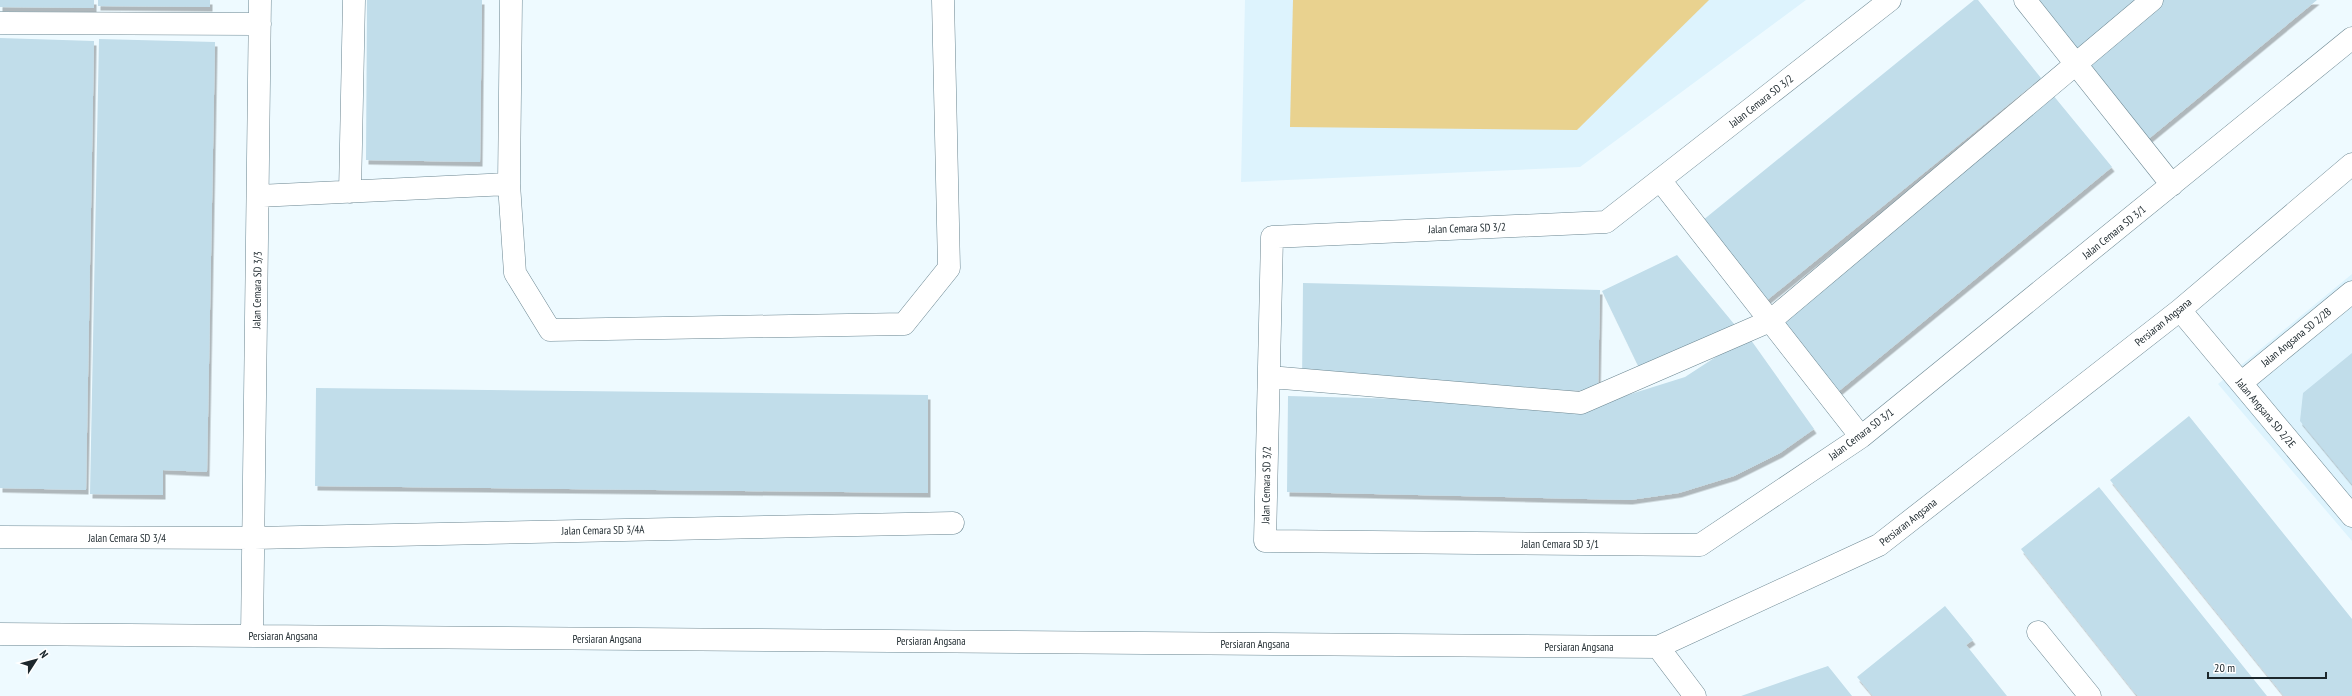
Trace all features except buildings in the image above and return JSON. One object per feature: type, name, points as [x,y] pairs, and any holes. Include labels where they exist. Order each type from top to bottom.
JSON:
[{"type":"street","name":"Jalan Cemara SD 3/3","points":[[252,636],[260,0]]},
{"type":"street","points":[[350,192],[354,0]]},
{"type":"street","points":[[511,0],[510,184],[515,273],[550,330],[904,324],[949,268],[943,0]]},
{"type":"street","name":"Jalan Cemara SD 3/2","points":[[1265,541],[1272,237],[1606,222],[1890,0]]},
{"type":"street","points":[[2025,0],[2172,185]]},
{"type":"street","points":[[1269,376],[1581,403],[1770,321],[2152,0]]},
{"type":"street","points":[[0,24],[260,24]]},
{"type":"street","name":"Jalan Cemara SD 3/1","points":[[1265,541],[1700,545],[1861,437],[2352,38]]},
{"type":"street","name":"Persiaran Angsana","points":[[0,634],[1658,647],[1879,545],[2180,310],[2352,164]]},
{"type":"street","points":[[1660,180],[1861,437]]},
{"type":"street","points":[[258,196],[510,184]]},
{"type":"street","name":"Jalan Angsana SD 2/2B","points":[[2241,383],[2352,292]]},
{"type":"street","name":"Jalan Angsana SD 2/2E","points":[[2180,310],[2352,516]]},
{"type":"street","name":"Jalan Cemara SD 3/4A","points":[[254,538],[953,523]]},
{"type":"street","name":"Jalan Cemara SD 3/4","points":[[0,537],[254,538]]},
{"type":"street","points":[[2038,632],[2090,696]]},
{"type":"street","points":[[1658,647],[1696,696]]},
{"type":"shaded area","points":[[1245,0],[1806,0],[1580,167],[1241,182]]},
{"type":"shaded area","points":[[1293,0],[1709,0],[1577,130],[1290,127]]},
{"type":"shaded area","points":[[2352,274],[2352,541],[2218,384]]}]
